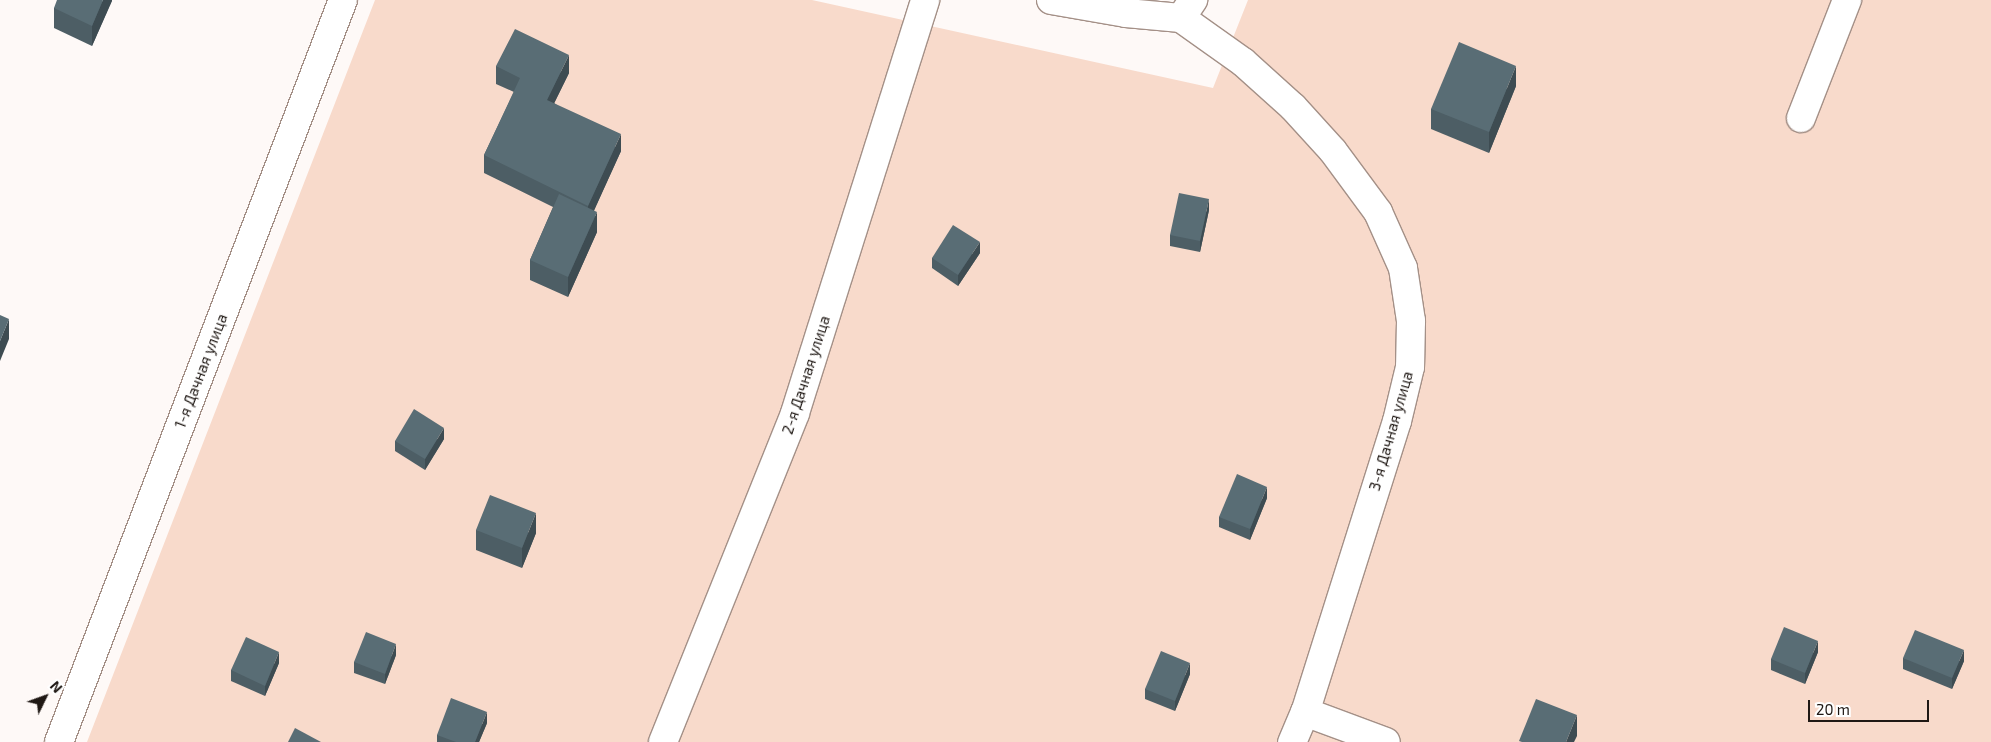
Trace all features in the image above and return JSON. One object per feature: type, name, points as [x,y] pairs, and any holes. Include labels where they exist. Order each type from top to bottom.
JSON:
[{"type":"street","name":"1-я Дачная улица","points":[[59,742],[343,0]]},
{"type":"street","name":"2-я Дачная улица","points":[[663,742],[795,413],[925,0]]},
{"type":"street","points":[[1051,0],[1126,13],[1187,9]]},
{"type":"street","points":[[1801,118],[1847,0]]},
{"type":"street","name":"3-я Дачная улица","points":[[1187,9],[1294,107],[1333,151],[1378,212],[1403,268],[1411,321],[1410,367],[1397,421],[1305,712],[1292,742]]},
{"type":"street","points":[[1305,712],[1386,742]]},
{"type":"shaded area","points":[[375,0],[812,0],[1213,88],[1248,0],[1991,0],[1991,742],[87,742]]},
{"type":"building","points":[[57,0],[103,0],[92,26],[54,8]]},
{"type":"building","points":[[515,29],[569,55],[547,100],[621,134],[588,206],[484,155],[520,78],[496,66]]},
{"type":"building","points":[[1459,42],[1516,66],[1489,132],[1431,109]]},
{"type":"building","points":[[1179,193],[1209,199],[1200,241],[1170,235]]},
{"type":"building","points":[[559,194],[597,212],[568,277],[530,260]]},
{"type":"building","points":[[953,225],[980,242],[958,275],[932,258]]},
{"type":"building","points":[[0,315],[9,319],[0,341]]},
{"type":"building","points":[[414,409],[444,428],[425,459],[395,441]]},
{"type":"building","points":[[1237,474],[1267,487],[1250,529],[1219,517]]},
{"type":"building","points":[[490,495],[536,513],[522,548],[476,530]]},
{"type":"building","points":[[1784,627],[1818,641],[1805,673],[1771,659]]},
{"type":"building","points":[[1915,630],[1964,650],[1952,678],[1903,658]]},
{"type":"building","points":[[366,632],[396,644],[385,674],[354,662]]},
{"type":"building","points":[[246,637],[279,652],[265,686],[231,670]]},
{"type":"building","points":[[1161,651],[1190,663],[1175,701],[1145,689]]},
{"type":"building","points":[[451,698],[487,712],[475,742],[456,742],[437,735]]},
{"type":"building","points":[[1536,699],[1577,715],[1566,742],[1519,741]]},
{"type":"building","points":[[295,728],[321,742],[288,742]]}]
